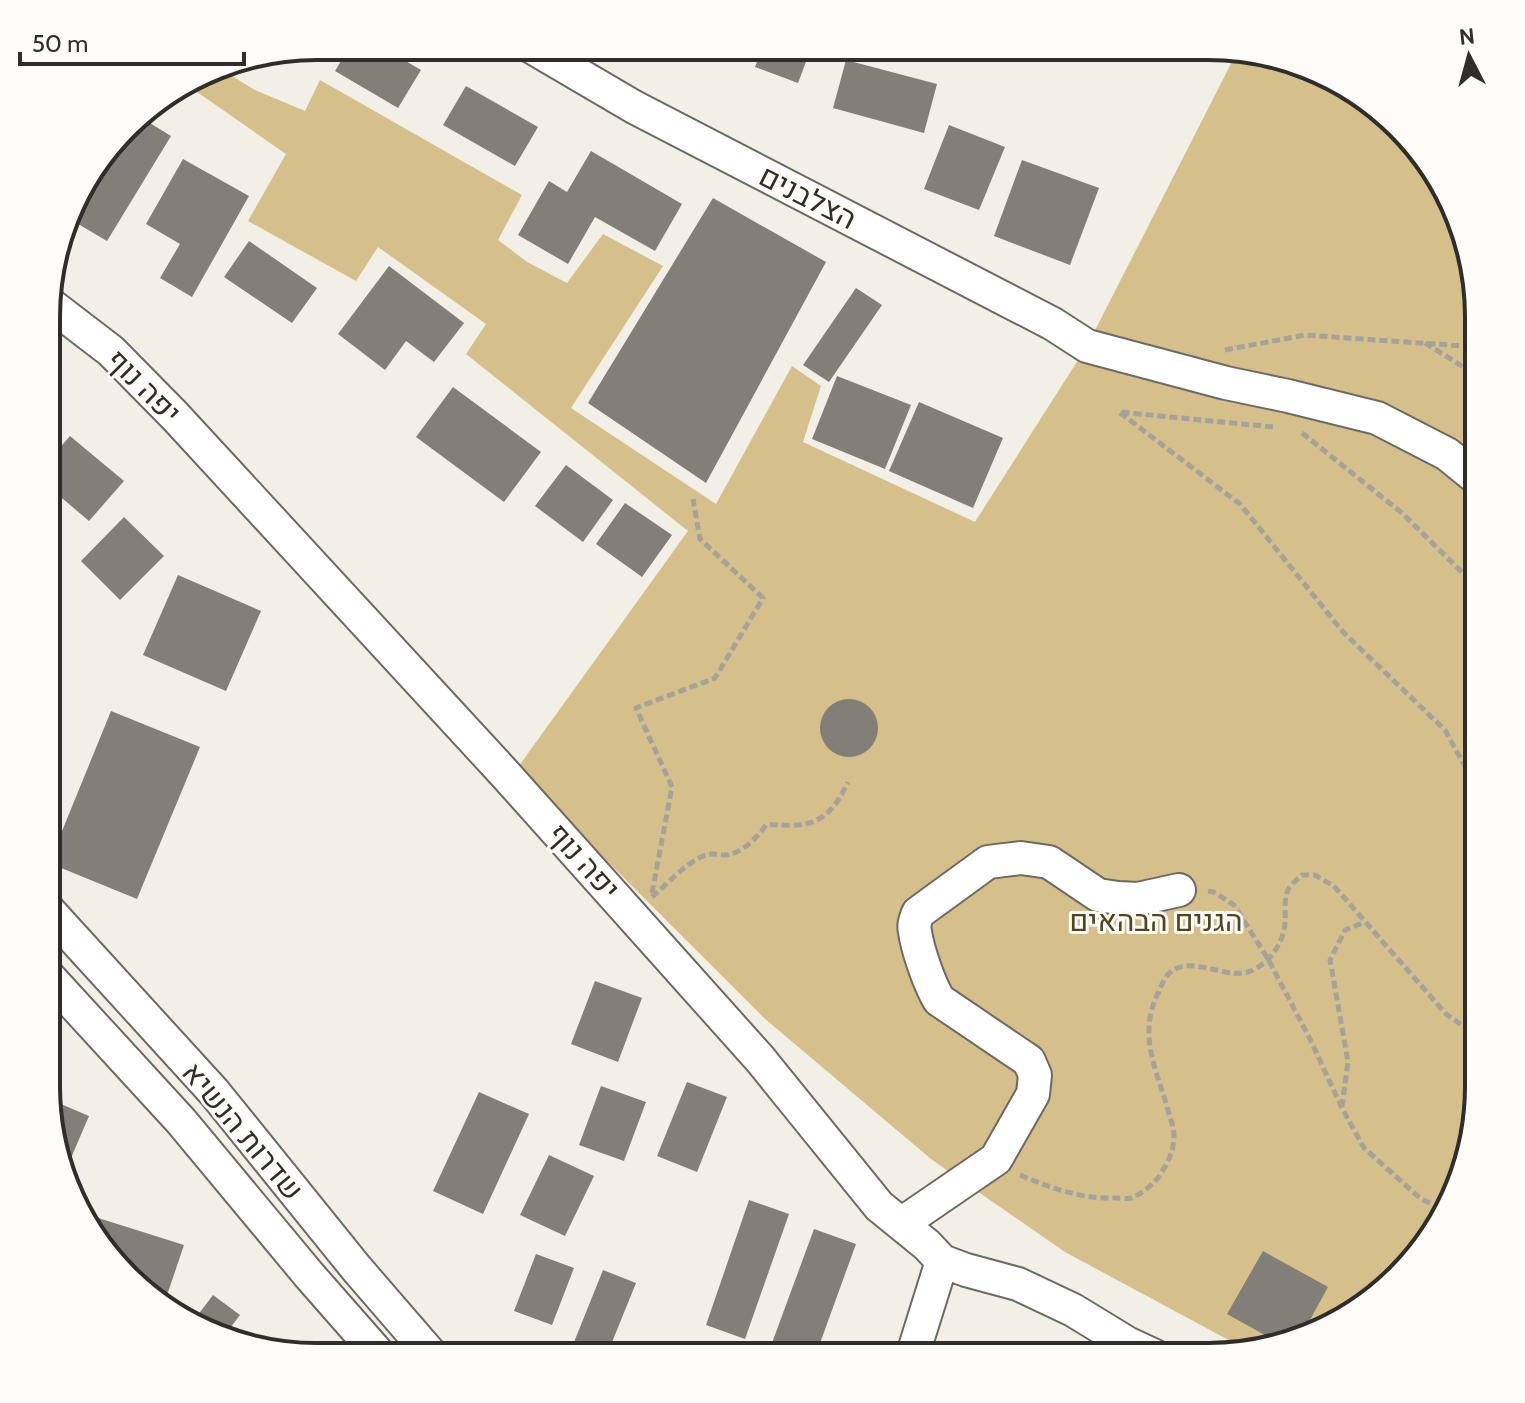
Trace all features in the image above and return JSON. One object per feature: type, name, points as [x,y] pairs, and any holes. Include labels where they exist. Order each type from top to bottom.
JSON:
[{"type":"street","name":"הצלבנים","points":[[554,60],[634,107],[1053,324],[1087,346],[1226,383],[1377,418],[1447,454],[1464,468]]},
{"type":"street","name":"יפה נוף","points":[[60,312],[111,351],[175,416],[625,907],[760,1059],[879,1206],[942,1261],[1018,1284],[1073,1310],[1126,1342]]},
{"type":"street","points":[[901,1224],[996,1159],[1033,1094],[1035,1075],[1029,1061],[939,1000],[915,932],[914,922],[918,913],[988,862],[1002,859],[1049,862],[1098,895],[1138,899],[1179,890]]},
{"type":"street","name":"שדרות הנשיא","points":[[61,924],[214,1092],[421,1343]]},
{"type":"street","name":"שדרות הנשיא","points":[[61,990],[181,1121],[369,1343]]},
{"type":"street","points":[[917,1342],[942,1261]]},
{"type":"path","points":[[1226,383],[1221,350],[1305,335],[1464,346]]},
{"type":"path","points":[[1424,342],[1464,367]]},
{"type":"path","points":[[1283,428],[1119,412],[1240,504],[1343,632],[1445,730],[1465,766]]},
{"type":"path","points":[[1297,429],[1402,513],[1464,575]]},
{"type":"path","points":[[693,499],[700,539],[763,598],[715,678],[636,708],[672,787],[651,898],[694,861],[704,855],[735,853],[766,825],[799,825],[826,816],[848,782]]},
{"type":"path","points":[[985,1167],[997,1172],[1015,1173],[1059,1191],[1099,1199],[1131,1198],[1156,1181],[1171,1157],[1175,1133],[1150,1051],[1148,1028],[1152,1007],[1166,977],[1179,968],[1192,966],[1208,967],[1220,973],[1242,973],[1268,959],[1281,942],[1289,888],[1302,875],[1315,875],[1334,886],[1446,1014],[1465,1027]]},
{"type":"path","points":[[1179,890],[1214,892],[1234,905],[1268,959],[1364,1148],[1421,1199],[1435,1206]]},
{"type":"path","points":[[1342,1108],[1348,1062],[1330,960],[1345,930],[1365,922]]},
{"type":"green space","name":"הגנים הבהאים","points":[[1232,62],[1275,69],[1322,86],[1378,124],[1422,174],[1439,203],[1460,267],[1464,300],[1465,1086],[1460,1136],[1451,1169],[1431,1215],[1390,1268],[1351,1300],[1322,1317],[1258,1338],[1231,1341],[1065,1252],[931,1159],[764,1018],[516,770],[688,531],[466,354],[486,324],[378,247],[356,281],[248,221],[286,154],[195,90],[231,75],[255,90],[305,111],[320,80],[522,195],[498,240],[527,262],[567,283],[603,234],[663,266],[571,408],[716,504],[792,366],[821,386],[803,442],[975,522],[1087,346]]},
{"type":"building","points":[[342,60],[404,60],[421,70],[398,108],[335,71]]},
{"type":"building","points":[[757,60],[806,61],[798,83],[755,67]]},
{"type":"building","points":[[846,61],[937,84],[924,133],[833,108]]},
{"type":"building","points":[[466,86],[538,127],[515,166],[443,125]]},
{"type":"building","points":[[149,122],[171,136],[107,241],[78,224],[94,188],[113,160]]},
{"type":"building","points":[[949,125],[1005,147],[979,210],[924,189]]},
{"type":"building","points":[[591,151],[682,204],[655,251],[595,217],[568,264],[518,235],[549,181],[567,192]]},
{"type":"building","points":[[183,159],[249,196],[192,297],[160,278],[180,244],[146,224]]},
{"type":"building","points":[[1022,160],[1099,188],[1070,265],[994,236]]},
{"type":"building","points":[[713,198],[826,262],[706,483],[588,403]]},
{"type":"building","points":[[249,241],[317,288],[292,323],[224,277]]},
{"type":"building","points":[[389,266],[464,323],[434,362],[406,341],[385,370],[338,334]]},
{"type":"building","points":[[856,288],[882,305],[829,382],[803,365]]},
{"type":"building","points":[[837,376],[911,405],[885,469],[812,439]]},
{"type":"building","points":[[453,387],[541,452],[504,502],[416,437]]},
{"type":"building","points":[[919,402],[1003,438],[973,508],[889,471]]},
{"type":"building","points":[[70,436],[124,481],[89,521],[60,497],[60,447]]},
{"type":"building","points":[[566,465],[613,500],[583,542],[535,506]]},
{"type":"building","points":[[625,503],[672,535],[642,577],[596,544]]},
{"type":"building","points":[[124,517],[164,556],[120,600],[81,561]]},
{"type":"building","points":[[178,575],[261,611],[226,691],[143,655]]},
{"type":"building","points":[[849,699],[870,707],[878,728],[870,749],[849,757],[828,749],[820,728],[828,707]]},
{"type":"building","points":[[111,711],[200,747],[137,899],[61,868],[61,834]]},
{"type":"building","points":[[595,981],[642,998],[618,1062],[571,1044]]},
{"type":"building","points":[[687,1082],[727,1097],[697,1172],[657,1156]]},
{"type":"building","points":[[601,1086],[646,1102],[624,1161],[579,1145]]},
{"type":"building","points":[[479,1092],[529,1114],[483,1214],[433,1191]]},
{"type":"building","points":[[61,1104],[89,1116],[71,1158]]},
{"type":"building","points":[[549,1155],[594,1176],[565,1236],[520,1215]]},
{"type":"building","points":[[749,1200],[789,1214],[745,1339],[706,1325]]},
{"type":"building","points":[[96,1217],[184,1245],[167,1295],[124,1256]]},
{"type":"building","points":[[814,1229],[856,1244],[820,1342],[772,1342]]},
{"type":"building","points":[[1263,1251],[1328,1287],[1309,1322],[1275,1334],[1267,1336],[1227,1314]]},
{"type":"building","points":[[536,1254],[574,1268],[552,1325],[514,1311]]},
{"type":"building","points":[[603,1270],[636,1283],[612,1343],[574,1343]]},
{"type":"building","points":[[213,1295],[240,1315],[230,1328],[199,1314]]}]
